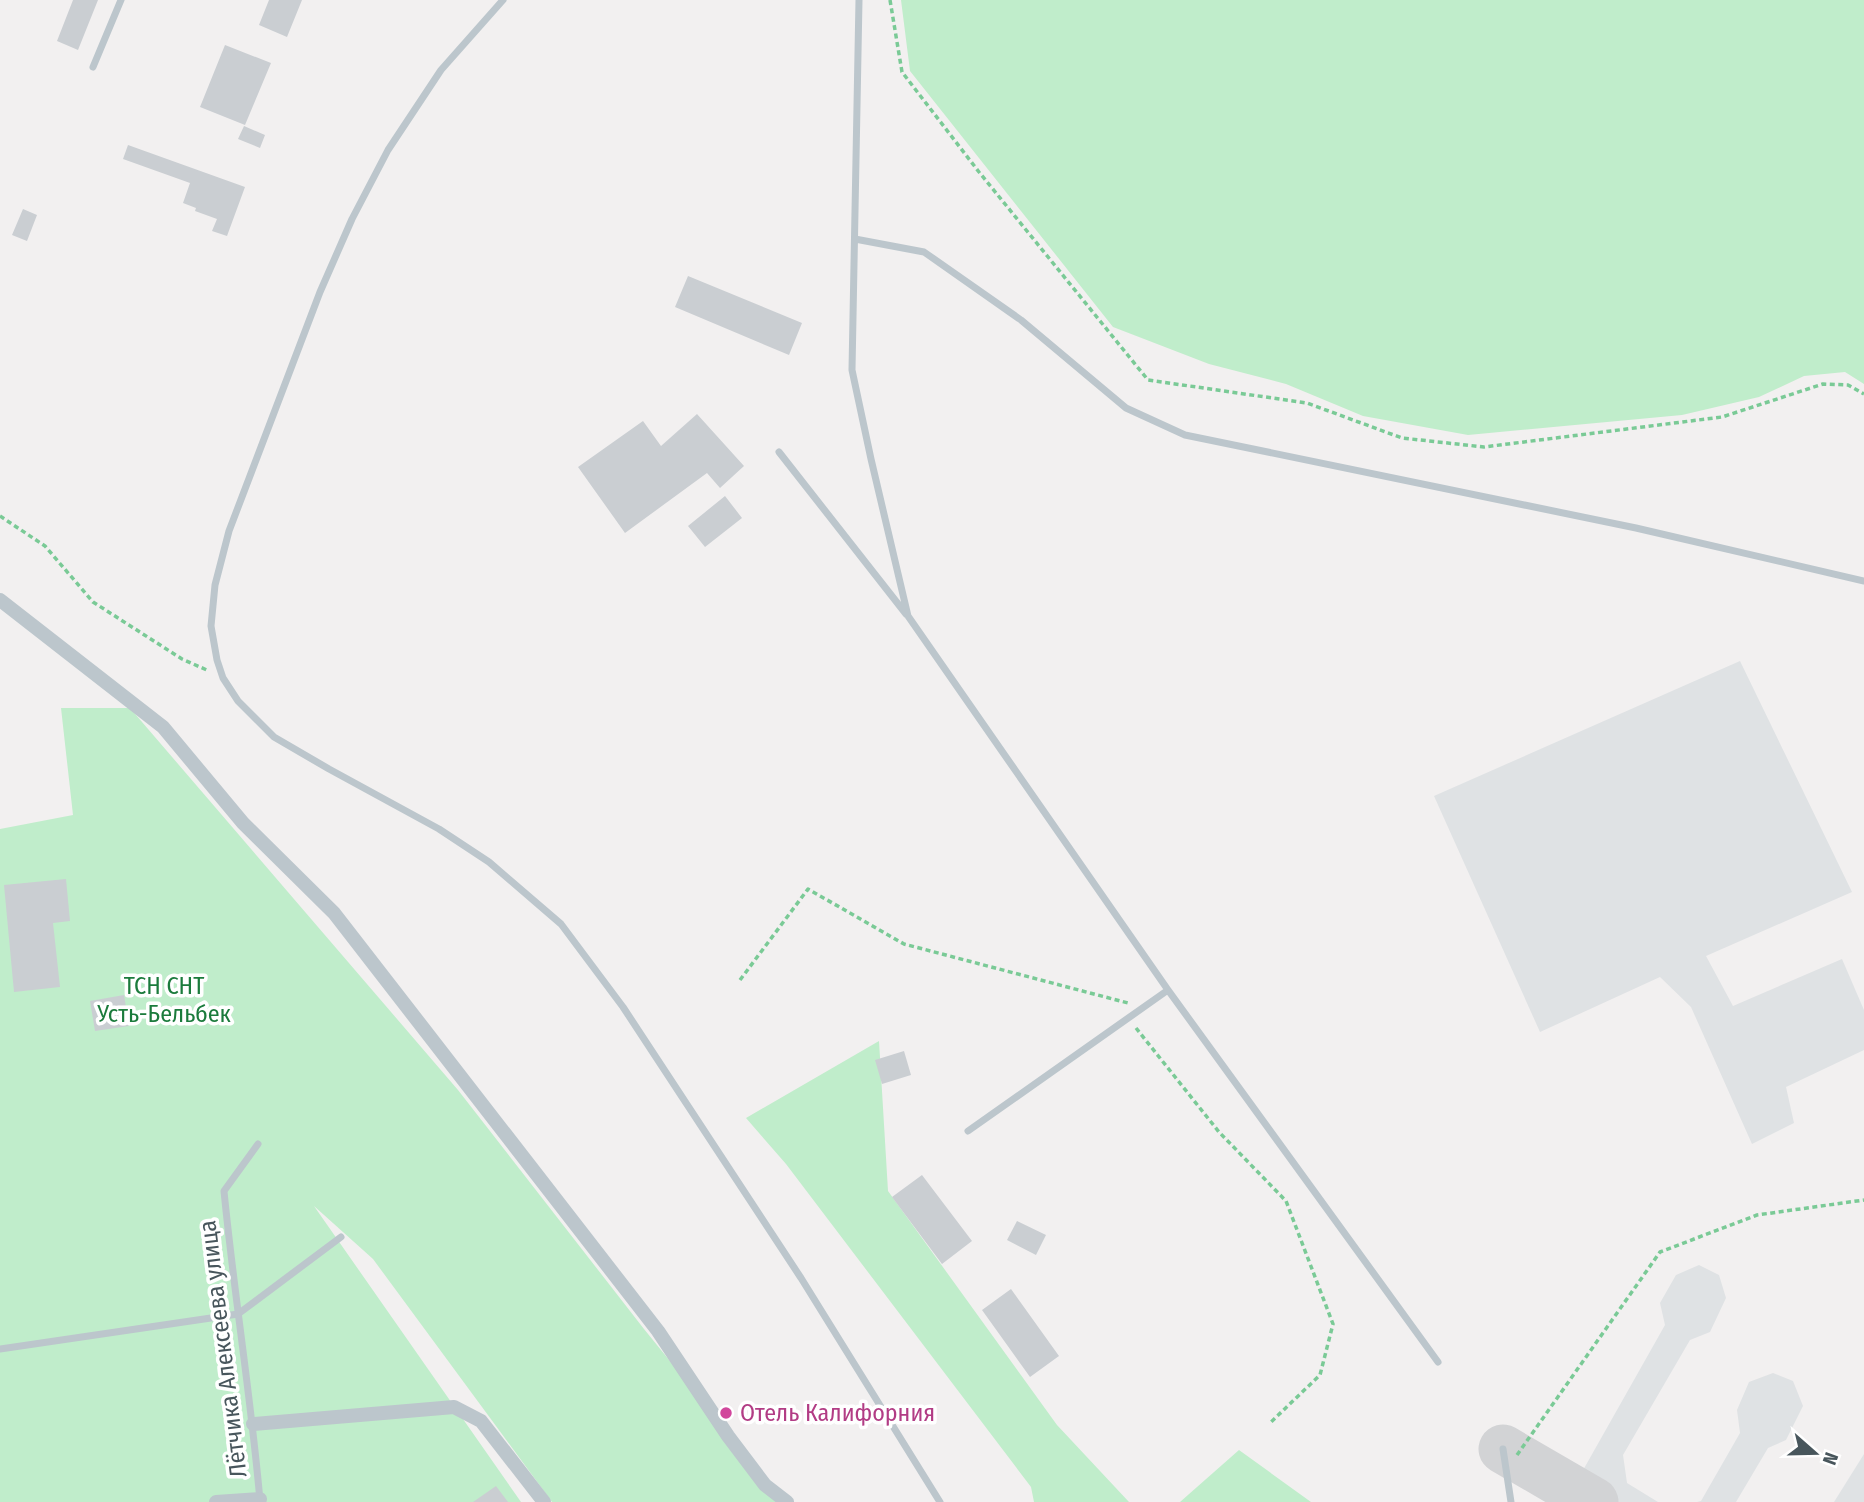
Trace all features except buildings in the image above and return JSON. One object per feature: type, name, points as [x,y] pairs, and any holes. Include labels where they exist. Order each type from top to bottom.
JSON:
[{"type":"street","points":[[0,600],[163,727],[243,823],[334,913],[658,1331],[728,1436],[765,1485],[787,1502]]},
{"type":"street","points":[[253,1423],[454,1407],[481,1421],[544,1502]]},
{"type":"street","points":[[216,1502],[259,1501]]},
{"type":"lane","points":[[93,67],[121,0]]},
{"type":"lane","points":[[503,0],[441,70],[388,150],[352,219],[320,292],[229,531],[215,585],[211,626],[217,660],[223,678],[238,701],[274,737],[439,829],[489,862],[561,924],[623,1007],[786,1255],[940,1502]]},
{"type":"lane","points":[[859,0],[852,370],[908,616]]},
{"type":"lane","points":[[855,239],[924,252],[1021,320],[1126,408],[1185,435],[1623,526],[1864,581]]},
{"type":"lane","points":[[779,452],[908,616],[1168,990],[1438,1362]]},
{"type":"lane","points":[[968,1130],[1168,990]]},
{"type":"lane","name":"Лётчика Алексеева улица","points":[[258,1144],[224,1191],[253,1423],[259,1501]]},
{"type":"lane","points":[[0,1349],[238,1314],[341,1237]]},
{"type":"lane","points":[[1503,1450],[1511,1502]]},
{"type":"path","points":[[890,0],[902,72],[979,172],[1148,380],[1307,403],[1402,438],[1484,447],[1722,417],[1823,384],[1848,385],[1864,394]]},
{"type":"path","points":[[0,516],[45,545],[93,602],[183,659],[223,678]]},
{"type":"path","points":[[740,980],[808,889],[905,944],[1143,1007]]},
{"type":"path","points":[[1128,1018],[1219,1132],[1286,1200],[1333,1324],[1320,1375],[1270,1423]]},
{"type":"path","points":[[1516,1457],[1660,1252],[1757,1215],[1864,1200]]},
{"type":"shaded area","points":[[1740,661],[1852,892],[1706,956],[1733,1006],[1842,959],[1864,1010],[1864,1050],[1786,1087],[1794,1123],[1752,1144],[1691,1007],[1660,977],[1540,1032],[1434,796]]},
{"type":"shaded area","points":[[1699,1265],[1719,1275],[1726,1298],[1710,1332],[1690,1340],[1623,1455],[1627,1483],[1658,1502],[1581,1502],[1569,1495],[1665,1325],[1660,1303],[1676,1275]]},
{"type":"shaded area","points":[[1773,1373],[1793,1381],[1803,1406],[1786,1440],[1768,1448],[1736,1502],[1697,1502],[1701,1501],[1740,1433],[1737,1410],[1749,1382]]},
{"type":"shaded area","points":[[1864,1454],[1864,1502],[1834,1502]]},
{"type":"green space","points":[[901,0],[1864,0],[1864,384],[1845,372],[1804,376],[1759,397],[1682,415],[1468,435],[1363,416],[1286,384],[1209,364],[1113,327],[910,71]]},
{"type":"green space","name":"ТСН СНТ Усть-Бельбек","points":[[61,708],[130,708],[458,1090],[644,1329],[784,1502],[552,1502],[373,1259],[314,1206],[521,1502],[0,1502],[0,829],[73,815]]},
{"type":"green space","points":[[879,1041],[888,1191],[1057,1425],[1129,1502],[1034,1502],[1031,1487],[786,1164],[746,1118]]},
{"type":"green space","points":[[1239,1450],[1311,1502],[1180,1502]]},
{"type":"taxiway","points":[[1503,1449],[1594,1502]]},
{"type":"place","name":"Отель Калифорния","points":[[726,1413]]}]
